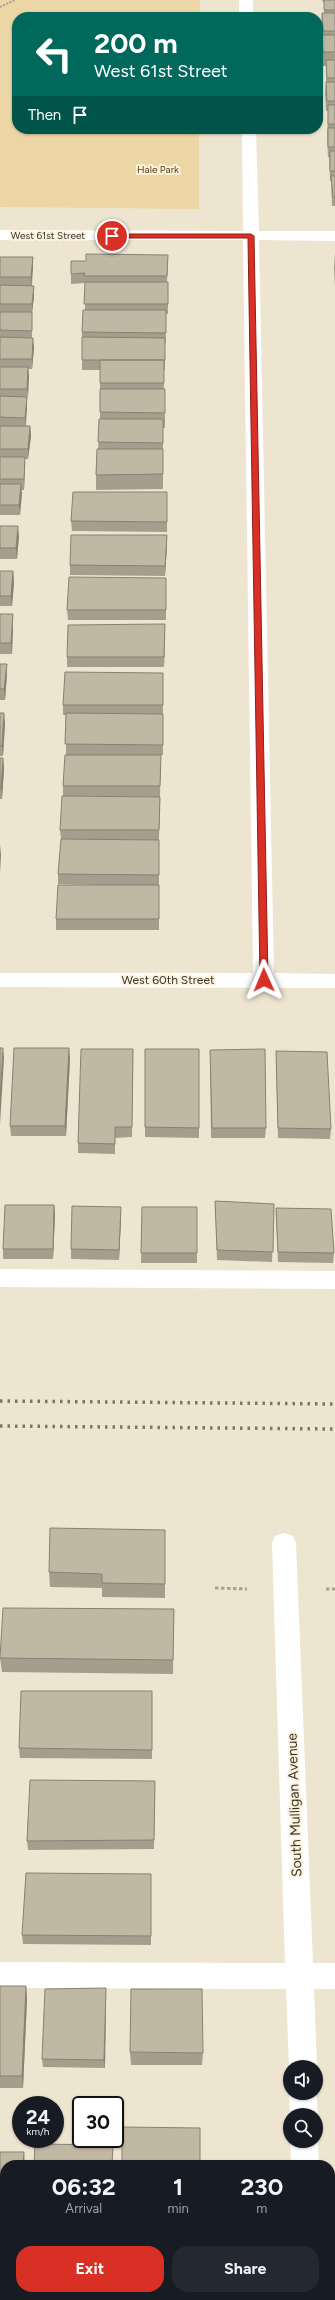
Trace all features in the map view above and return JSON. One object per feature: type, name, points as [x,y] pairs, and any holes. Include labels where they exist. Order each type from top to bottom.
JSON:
[{"type":"street","points":[[246,0],[246,12]]},
{"type":"street","points":[[249,134],[264,980]]},
{"type":"street","name":"West 61st Street","points":[[0,235],[335,236]]},
{"type":"street","name":"West 60th Street","points":[[0,980],[335,981]]},
{"type":"street","points":[[0,1278],[335,1280]]},
{"type":"street","name":"South Mulligan Avenue","points":[[284,1543],[302,2060]]},
{"type":"street","points":[[0,1975],[335,1976]]},
{"type":"street","points":[[304,2148],[305,2160]]},
{"type":"path","points":[[0,7],[15,0]]},
{"type":"path","points":[[215,1588],[253,1589]]},
{"type":"green space","name":"Hale Park","points":[[0,0],[200,0],[200,12],[12,12],[12,134],[199,134],[199,209],[0,207]]},
{"type":"building","points":[[324,0],[335,0],[335,10],[324,10]]},
{"type":"building","points":[[323,13],[335,13],[335,31],[323,31]]},
{"type":"building","points":[[323,35],[335,35],[335,52],[323,52]]},
{"type":"building","points":[[326,60],[335,60],[335,78],[327,78]]},
{"type":"building","points":[[326,82],[335,82],[335,101],[327,101]]},
{"type":"building","points":[[328,105],[335,105],[335,124],[328,124]]},
{"type":"building","points":[[328,128],[335,128],[335,147],[328,147]]},
{"type":"building","points":[[330,151],[335,151],[335,171],[330,171]]},
{"type":"building","points":[[331,176],[335,176],[335,197],[333,197]]},
{"type":"building","points":[[86,254],[168,255],[167,276],[84,276],[85,273],[71,274],[71,261],[86,261]]},
{"type":"building","points":[[0,257],[33,257],[31,277],[0,277]]},
{"type":"building","points":[[85,282],[168,282],[168,304],[84,304]]},
{"type":"building","points":[[0,285],[34,286],[32,304],[0,304]]},
{"type":"building","points":[[83,310],[166,310],[166,333],[82,332]]},
{"type":"building","points":[[0,312],[32,312],[32,331],[0,330]]},
{"type":"building","points":[[0,337],[33,338],[32,359],[0,359]]},
{"type":"building","points":[[82,337],[165,338],[165,360],[82,360]]},
{"type":"building","points":[[100,360],[164,360],[164,383],[100,383]]},
{"type":"building","points":[[0,367],[28,367],[27,389],[0,389]]},
{"type":"building","points":[[100,389],[165,389],[165,413],[100,412]]},
{"type":"building","points":[[0,396],[27,397],[25,418],[0,417]]},
{"type":"building","points":[[99,419],[163,419],[163,443],[98,442]]},
{"type":"building","points":[[0,426],[30,426],[28,449],[0,449]]},
{"type":"building","points":[[97,449],[163,449],[163,474],[96,475]]},
{"type":"building","points":[[0,457],[25,457],[24,479],[0,479]]},
{"type":"building","points":[[0,484],[21,484],[19,505],[0,505]]},
{"type":"building","points":[[73,492],[167,492],[167,522],[71,521]]},
{"type":"building","points":[[0,526],[18,526],[16,548],[0,548]]},
{"type":"building","points":[[71,535],[167,535],[165,566],[70,565]]},
{"type":"building","points":[[0,571],[13,571],[11,596],[0,596]]},
{"type":"building","points":[[69,577],[166,578],[166,610],[67,610]]},
{"type":"building","points":[[0,614],[13,614],[11,643],[0,643]]},
{"type":"building","points":[[165,624],[164,657],[67,657],[68,625]]},
{"type":"building","points":[[0,664],[7,664],[4,689],[0,689]]},
{"type":"building","points":[[65,672],[163,673],[163,705],[63,705]]},
{"type":"building","points":[[0,713],[4,713],[2,746],[0,746]]},
{"type":"building","points":[[66,713],[163,714],[163,745],[65,744]]},
{"type":"building","points":[[65,755],[161,755],[160,786],[63,786]]},
{"type":"building","points":[[0,758],[3,758],[1,788],[0,788]]},
{"type":"building","points":[[62,796],[160,797],[159,830],[60,830]]},
{"type":"building","points":[[61,839],[159,840],[159,875],[58,874]]},
{"type":"building","points":[[58,885],[159,885],[159,919],[56,919]]},
{"type":"building","points":[[0,1048],[3,1048],[0,1102]]},
{"type":"building","points":[[14,1048],[69,1048],[65,1126],[10,1126]]},
{"type":"building","points":[[81,1049],[133,1049],[132,1127],[115,1127],[115,1144],[78,1143]]},
{"type":"building","points":[[145,1049],[199,1049],[199,1128],[145,1127]]},
{"type":"building","points":[[265,1049],[266,1128],[212,1128],[210,1050]]},
{"type":"building","points":[[276,1051],[327,1052],[331,1129],[278,1128]]},
{"type":"building","points":[[215,1201],[274,1204],[273,1252],[217,1250]]},
{"type":"building","points":[[5,1205],[54,1205],[53,1249],[3,1249]]},
{"type":"building","points":[[72,1206],[121,1207],[119,1250],[71,1249]]},
{"type":"building","points":[[142,1207],[197,1207],[197,1253],[141,1253]]},
{"type":"building","points":[[276,1208],[331,1209],[334,1253],[278,1252]]},
{"type":"building","points":[[50,1528],[165,1530],[165,1584],[102,1583],[102,1574],[49,1572]]},
{"type":"building","points":[[3,1608],[174,1609],[173,1660],[0,1658]]},
{"type":"building","points":[[21,1691],[152,1691],[152,1750],[19,1748]]},
{"type":"building","points":[[30,1780],[155,1781],[154,1840],[27,1841]]},
{"type":"building","points":[[26,1873],[151,1874],[151,1936],[22,1935]]},
{"type":"building","points":[[0,1986],[26,1986],[22,2076],[0,2076]]},
{"type":"building","points":[[106,1988],[104,2060],[42,2059],[45,1989]]},
{"type":"building","points":[[131,1989],[202,1989],[203,2053],[130,2052]]},
{"type":"building","points":[[124,2127],[200,2128],[200,2160],[122,2160],[122,2148],[124,2148]]},
{"type":"building","points":[[64,2144],[72,2144],[72,2148],[113,2148],[112,2160],[34,2160],[35,2148],[64,2148]]},
{"type":"building","points":[[0,2152],[24,2152],[23,2160],[0,2160]]},
{"type":"railway","points":[[0,1401],[335,1404]]},
{"type":"railway","points":[[0,1426],[335,1429]]},
{"type":"route","points":[[112,236],[251,236],[264,980]]}]
